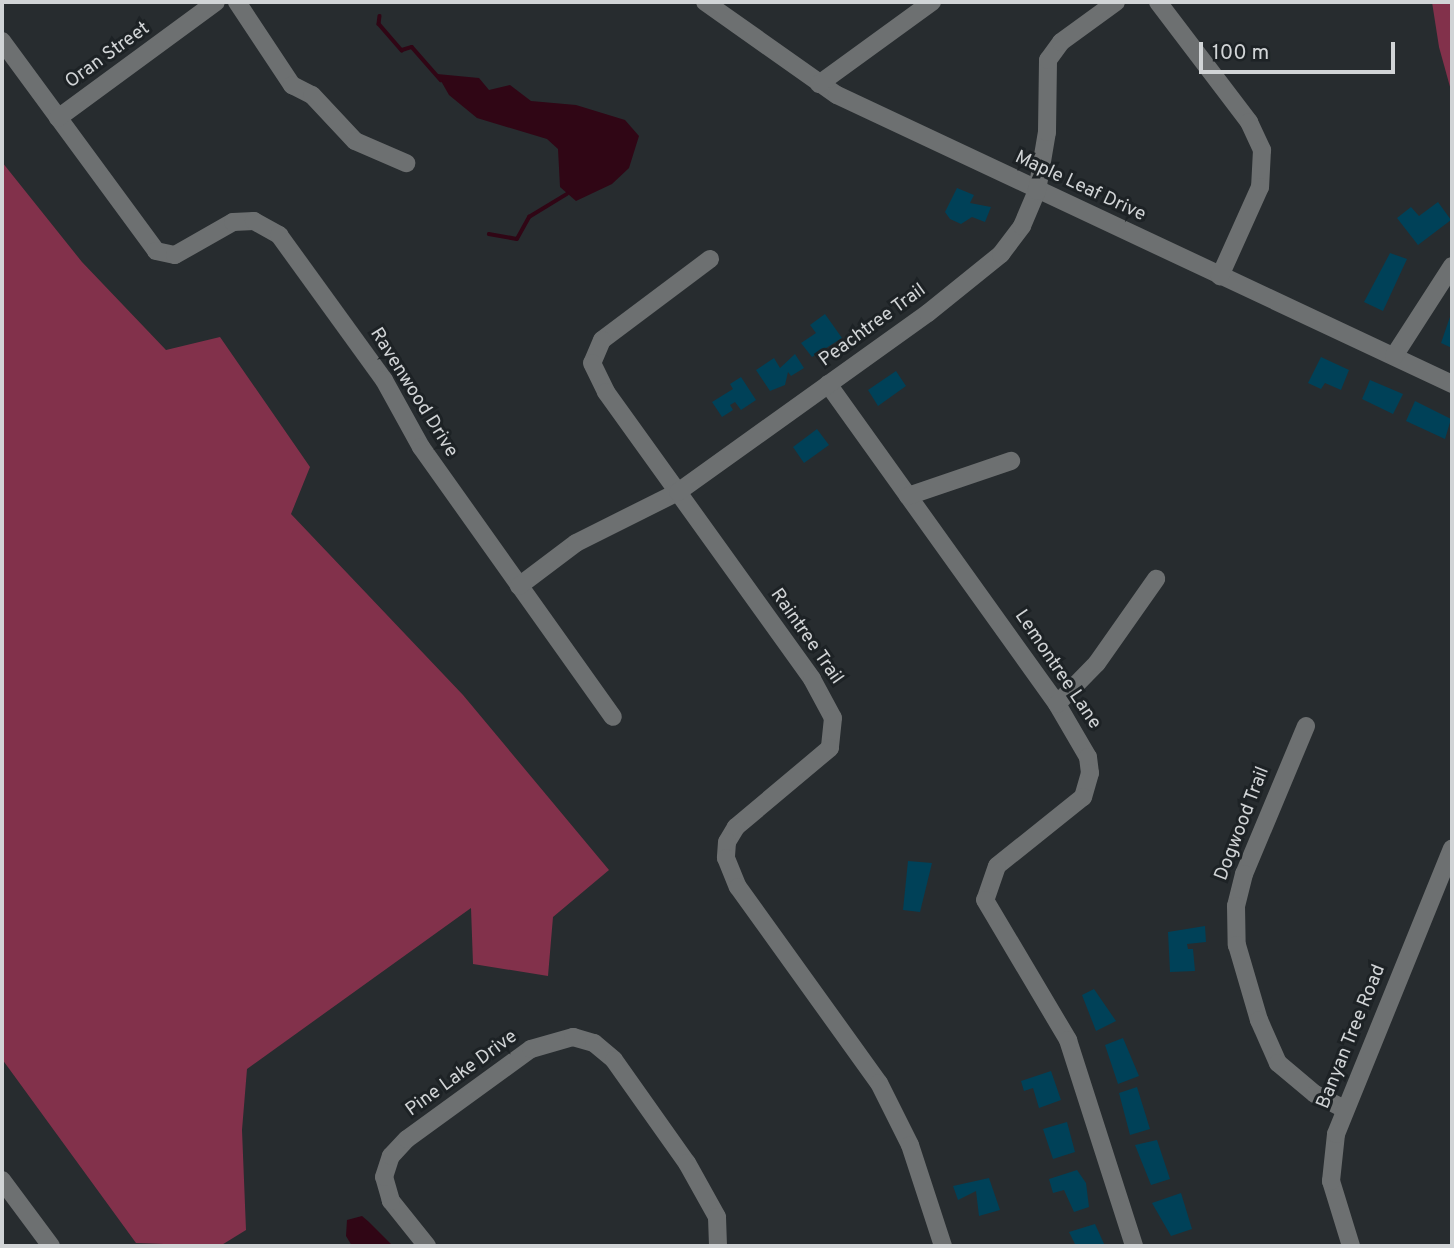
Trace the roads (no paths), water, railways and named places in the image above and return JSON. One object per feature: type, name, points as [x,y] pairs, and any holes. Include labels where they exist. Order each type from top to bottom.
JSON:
[{"type":"street","name":"Oran Street","points":[[58,118],[216,2]]},
{"type":"street","points":[[237,2],[293,86],[312,95],[355,141],[406,163]]},
{"type":"street","name":"Maple Leaf Drive","points":[[705,2],[819,84],[1037,191],[1452,384]]},
{"type":"street","points":[[819,84],[932,2]]},
{"type":"street","name":"Peachtree Trail","points":[[519,586],[576,543],[678,492],[982,272],[1022,226],[1037,191],[1047,132],[1048,60],[1061,42],[1116,2]]},
{"type":"street","points":[[1158,2],[1249,122],[1262,150],[1260,187],[1220,276]]},
{"type":"street","points":[[2,41],[58,118]]},
{"type":"street","name":"Ravenwood Drive","points":[[58,118],[151,247],[166,256],[186,250],[233,222],[254,221],[279,236],[384,380],[421,447],[613,717]]},
{"type":"street","name":"Raintree Trail","points":[[710,259],[602,340],[592,355],[595,374],[812,679],[835,729],[822,758],[729,837],[725,852],[730,870],[879,1083],[909,1144],[943,1246]]},
{"type":"street","points":[[1394,356],[1452,266]]},
{"type":"street","name":"Lemontree Lane","points":[[828,384],[1057,704],[1088,757],[1087,790],[1072,809],[997,866],[985,900],[1068,1040],[1134,1246]]},
{"type":"street","points":[[908,496],[1012,461]]},
{"type":"street","points":[[1057,704],[1097,663],[1156,579]]},
{"type":"street","name":"Dogwood Trail","points":[[1306,726],[1244,874],[1235,926],[1241,964],[1269,1048],[1295,1080],[1344,1109]]},
{"type":"street","name":"Banyan Tree Road","points":[[1351,1246],[1331,1181],[1331,1158],[1344,1109],[1452,850]]},
{"type":"street","name":"Pine Lake Drive","points":[[418,1243],[398,1214],[385,1186],[385,1169],[397,1148],[531,1049],[573,1037],[604,1050],[649,1109],[708,1198],[717,1217],[718,1246]]},
{"type":"street","points":[[2,1180],[51,1246]]},
{"type":"waterway","points":[[380,16],[379,24],[402,50],[412,47],[441,80]]},
{"type":"waterway","points":[[489,234],[517,239],[529,217],[567,194]]}]
